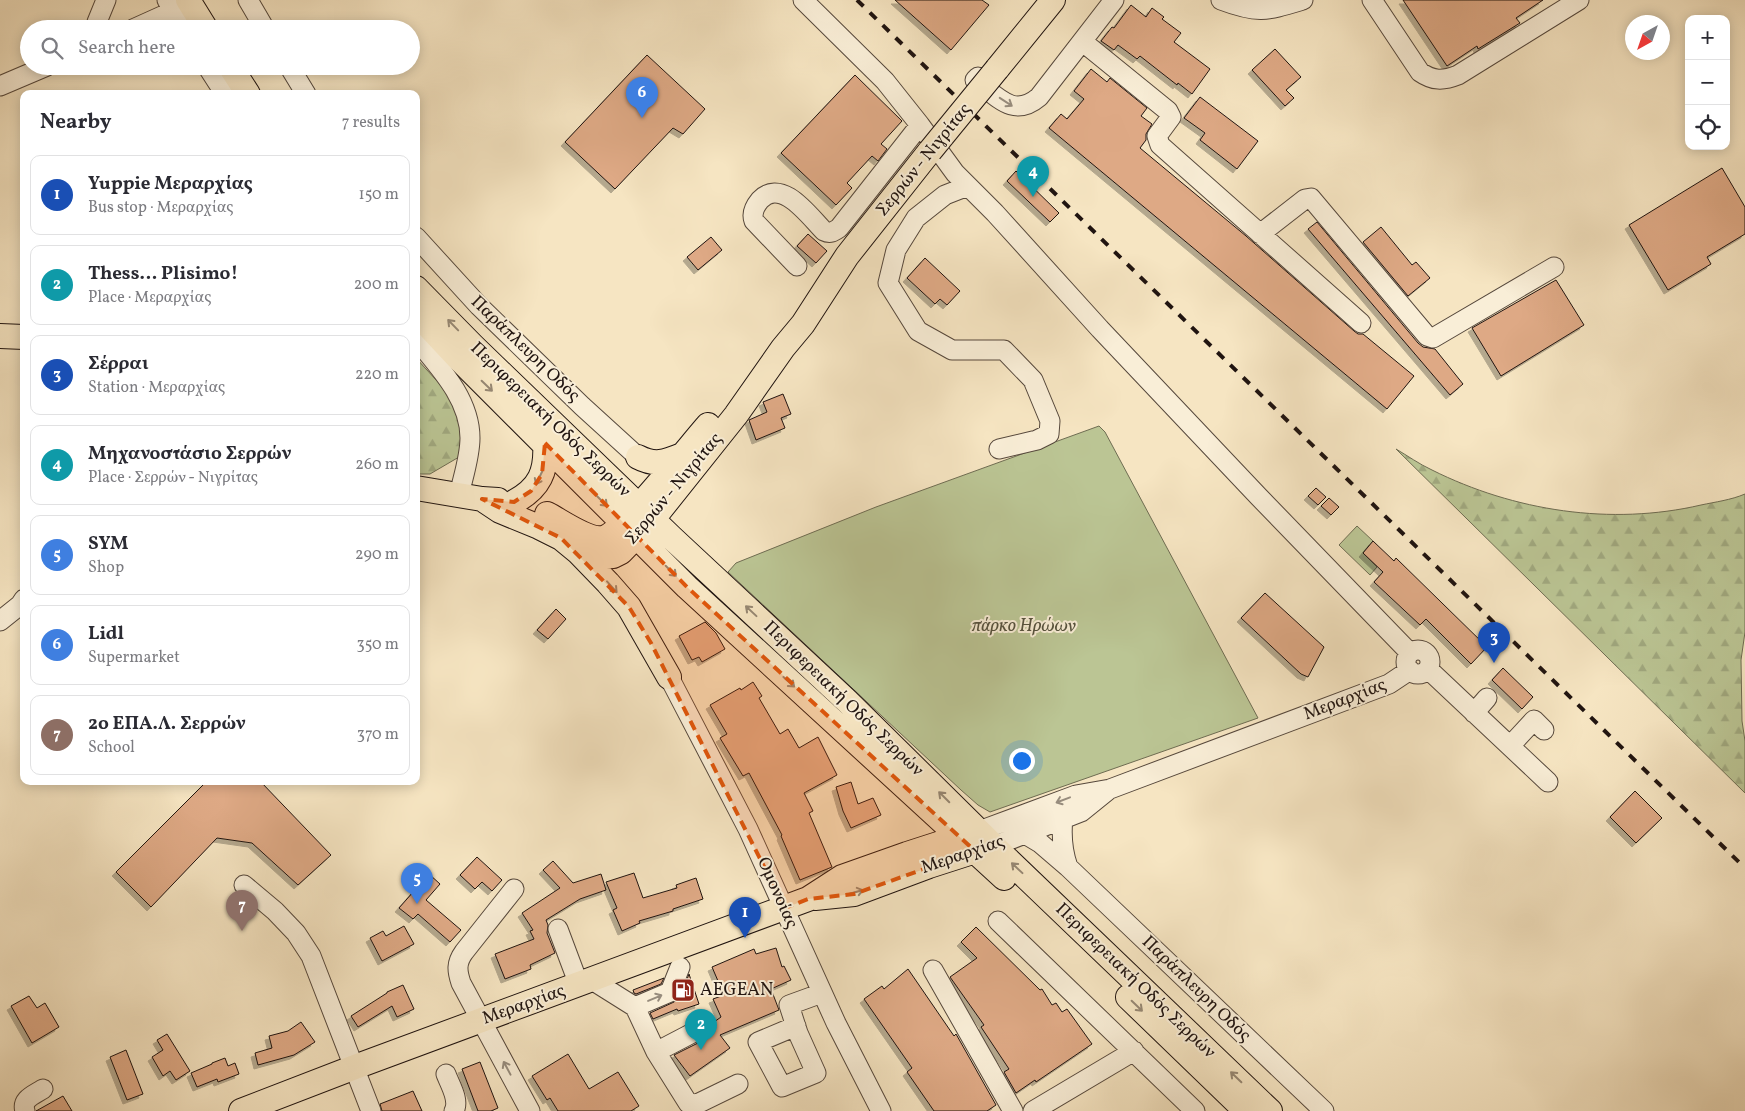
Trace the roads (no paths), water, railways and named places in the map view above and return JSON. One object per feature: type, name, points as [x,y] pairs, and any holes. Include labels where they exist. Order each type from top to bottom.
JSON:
[{"type":"main road","name":"Σερρών - Νιγρίτας","points":[[482,499],[500,511],[560,538],[578,552],[599,557],[613,556],[621,552],[640,516],[682,455],[714,418],[783,348],[803,324],[847,256],[1053,0]]},
{"type":"main road","points":[[176,4],[195,20]]},
{"type":"main road","points":[[236,75],[245,90]]},
{"type":"main road","name":"Περιφερειακή Οδός Σερρών","points":[[420,292],[640,516],[769,663],[916,796],[977,841],[1270,1111]]},
{"type":"main road","name":"Περιφερειακή Οδός Σερρών","points":[[420,317],[459,359],[545,443],[640,516],[847,701],[977,841],[1022,894],[1246,1111]]},
{"type":"main road","points":[[0,336],[20,337]]},
{"type":"main road","name":"Σερρών - Νιγρίτας","points":[[482,499],[514,502],[544,513],[582,532],[596,537],[606,537],[640,516],[736,416],[783,348]]},
{"type":"main road","points":[[514,502],[531,491],[540,480],[544,466],[545,443]]},
{"type":"main road","points":[[638,457],[662,463],[682,455]]},
{"type":"main road","points":[[638,457],[647,473],[640,516]]},
{"type":"main road","points":[[420,489],[482,499]]},
{"type":"main road","points":[[578,552],[629,607],[669,676]]},
{"type":"main road","points":[[907,854],[920,843],[924,834],[925,824],[916,796]]},
{"type":"main road","name":"Μεραρχίας","points":[[241,1111],[785,908],[808,899],[842,877],[907,854],[977,841]]},
{"type":"main road","name":"Μεραρχίας","points":[[808,899],[854,894],[929,866],[977,841]]},
{"type":"street","points":[[98,20],[106,0]]},
{"type":"street","points":[[248,0],[260,20]]},
{"type":"street","points":[[803,0],[885,81],[945,160],[968,186],[1416,664],[1474,713],[1548,782]]},
{"type":"street","points":[[1040,0],[976,80],[1012,106],[1021,107],[1031,104],[1039,97],[1114,0]]},
{"type":"street","points":[[1221,0],[1257,10],[1273,9],[1302,0]]},
{"type":"street","points":[[1372,0],[1420,72],[1428,78],[1442,80],[1458,75],[1579,0]]},
{"type":"street","points":[[148,20],[176,4],[181,20]]},
{"type":"street","points":[[1083,42],[1168,111],[1170,118],[1157,136],[1160,145],[1361,324]]},
{"type":"street","points":[[0,86],[26,75]]},
{"type":"street","points":[[213,75],[222,90]]},
{"type":"street","points":[[294,75],[304,90]]},
{"type":"street","points":[[798,266],[754,221],[753,212],[757,203],[766,195],[773,193],[785,194],[824,231],[827,233],[834,231],[839,228],[920,125]]},
{"type":"street","points":[[968,186],[945,195],[916,218],[896,250],[888,283],[916,330],[952,350],[1004,350],[1033,380],[1050,421],[1049,434],[1037,440],[999,449]]},
{"type":"street","points":[[1260,234],[1305,199],[1311,198],[1427,336],[1432,338],[1554,267]]},
{"type":"street","name":"Παράπλευρη Οδός","points":[[420,241],[479,306],[582,406],[638,457]]},
{"type":"street","points":[[420,344],[451,384],[468,421],[470,446],[459,495]]},
{"type":"street","points":[[0,621],[20,605]]},
{"type":"street","name":"Μεραρχίας","points":[[977,841],[1076,795],[1110,789],[1388,684],[1416,664]]},
{"type":"street","name":"Ομονοίας","points":[[669,676],[735,803],[785,908],[848,1050],[879,1110]]},
{"type":"street","points":[[1474,713],[1487,698]]},
{"type":"street","points":[[1510,746],[1534,720],[1544,730]]},
{"type":"street","name":"Μεραρχίας","points":[[977,841],[1025,834],[1081,812],[1110,789]]},
{"type":"street","points":[[1063,818],[1063,852],[1068,868]]},
{"type":"street","name":"Παράπλευρη Οδός","points":[[1025,834],[1040,843],[1068,868],[1324,1111]]},
{"type":"street","points":[[244,885],[275,911],[296,933],[311,956],[371,1111]]},
{"type":"street","points":[[514,889],[464,952],[457,967],[461,983],[530,1111]]},
{"type":"street","points":[[998,921],[1195,1111]]},
{"type":"street","points":[[558,929],[585,982],[635,1007],[656,1052],[686,1100],[691,1104],[697,1104],[738,1084]]},
{"type":"street","points":[[635,1007],[670,992],[680,967]]},
{"type":"street","points":[[933,970],[1013,1111]]},
{"type":"street","points":[[796,1026],[789,1005],[822,993]]},
{"type":"street","points":[[656,1052],[700,1029]]},
{"type":"street","points":[[1033,1111],[1134,1051]]},
{"type":"street","points":[[446,1074],[455,1098],[456,1105],[454,1111]]},
{"type":"street","points":[[25,1111],[25,1101],[43,1089]]},
{"type":"railway","points":[[857,0],[1745,868]]},
{"type":"place","name":"Lidl","points":[[642,118]]},
{"type":"place","name":"Μηχανοστάσιο Σερρών","points":[[1033,197]]},
{"type":"place","name":"Σέρραι","points":[[1494,663]]},
{"type":"place","name":"SYM","points":[[417,904]]},
{"type":"place","name":"2ο ΕΠΑ.Λ. Σερρών","points":[[242,931]]},
{"type":"place","name":"Yuppie Μεραρχίας","points":[[745,938]]},
{"type":"place","name":"AEGEAN","points":[[683,990]]},
{"type":"place","name":"Thess… Plisimo!","points":[[701,1050]]},
{"type":"park label","name":"πάρκο Ηρώων","points":[[1024,626]]}]
